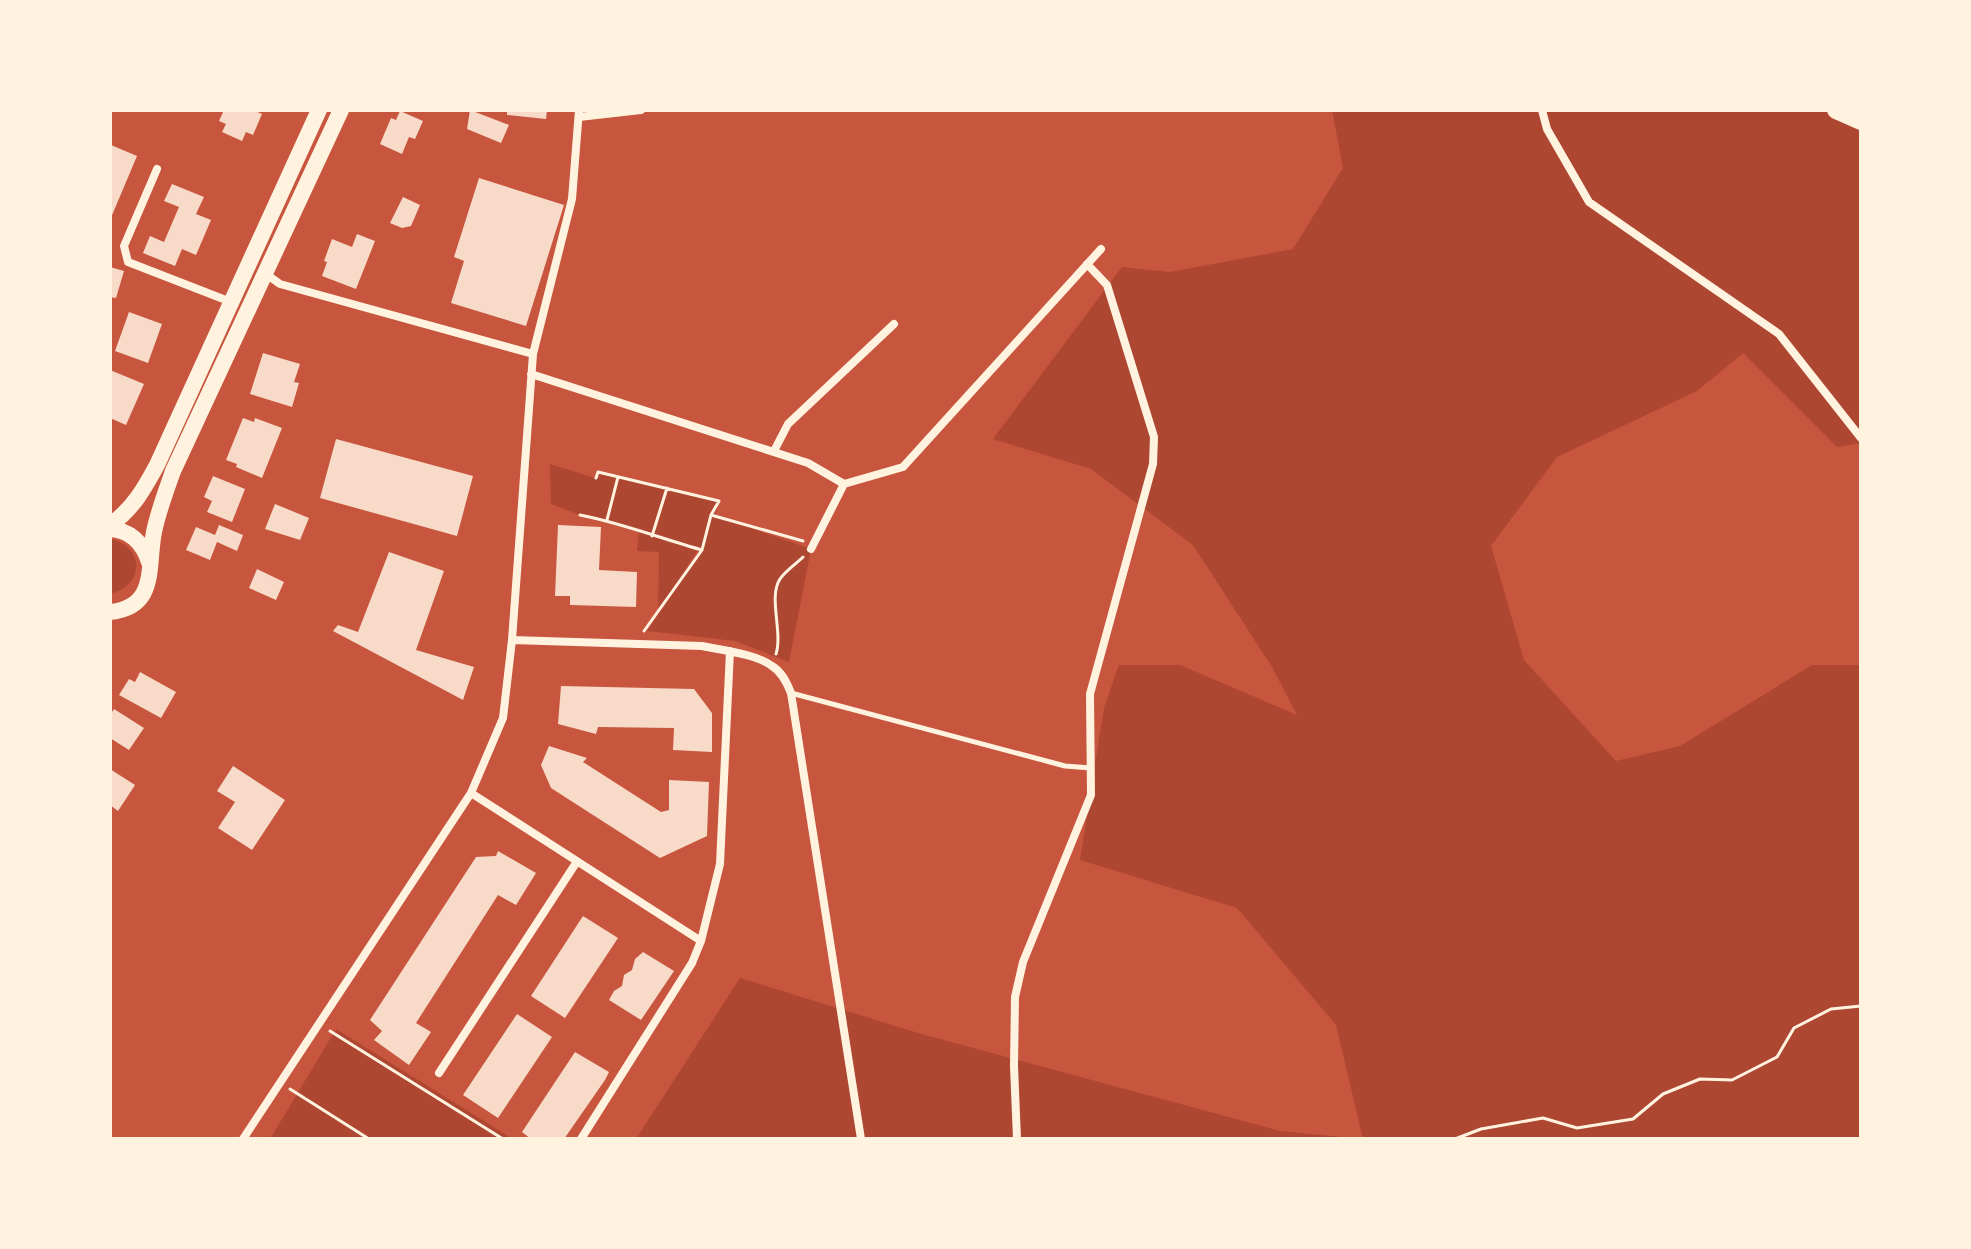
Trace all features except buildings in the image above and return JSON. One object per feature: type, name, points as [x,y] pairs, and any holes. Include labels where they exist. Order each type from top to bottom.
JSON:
[{"type":"highway","points":[[1836,110],[1861,121]]},
{"type":"main road","points":[[150,563],[138,541],[110,527],[139,499],[170,439],[319,110]]},
{"type":"main road","points":[[110,626],[147,587],[154,533],[173,471],[341,110]]},
{"type":"main road","points":[[110,612],[132,606]]},
{"type":"street","points":[[243,1139],[471,793],[503,718],[512,640],[533,354],[572,199],[579,114],[641,110]]},
{"type":"street","points":[[1542,110],[1547,129],[1589,202],[1779,334],[1861,438]]},
{"type":"street","points":[[157,169],[124,246],[128,262],[232,302]]},
{"type":"street","points":[[531,374],[774,451],[808,463],[844,484],[903,467],[1101,249]]},
{"type":"street","points":[[1017,1139],[1015,997],[1023,962],[1091,795],[1090,694],[1153,464],[1154,437],[1107,285],[1087,264]]},
{"type":"street","points":[[266,274],[280,284],[533,354]]},
{"type":"street","points":[[774,451],[788,424],[894,324]]},
{"type":"street","points":[[813,546],[844,484]]},
{"type":"street","points":[[512,640],[702,646],[730,651],[772,665],[785,679],[791,693],[861,1139]]},
{"type":"street","points":[[581,1139],[692,963],[701,941],[720,864],[730,651]]},
{"type":"street","points":[[471,793],[701,941]]},
{"type":"street","points":[[439,1073],[576,863]]},
{"type":"lane","points":[[791,693],[1065,766],[1091,768]]},
{"type":"path","points":[[596,478],[598,472],[719,501],[711,515],[702,550],[633,646]]},
{"type":"path","points":[[607,520],[618,476]]},
{"type":"path","points":[[652,536],[667,488]]},
{"type":"path","points":[[580,515],[607,520],[702,550]]},
{"type":"path","points":[[711,515],[813,546],[779,580],[776,596],[779,643],[772,665]]},
{"type":"path","points":[[1455,1139],[1481,1129],[1543,1118],[1577,1128],[1633,1119],[1663,1094],[1700,1079],[1732,1080],[1777,1057],[1794,1028],[1831,1009],[1861,1006]]},
{"type":"path","points":[[318,1024],[503,1139]]},
{"type":"path","points":[[280,1083],[369,1139]]},
{"type":"shaded area","points":[[1332,110],[1861,110],[1861,443],[1837,447],[1743,353],[1697,391],[1557,457],[1491,546],[1524,660],[1616,761],[1680,746],[1812,665],[1861,665],[1861,1139],[1363,1139],[1336,1025],[1237,908],[1080,860],[1104,708],[1119,665],[1180,665],[1297,715],[1272,667],[1193,545],[1091,469],[993,439],[1122,267],[1170,272],[1293,249],[1343,168]]},
{"type":"shaded area","points":[[550,464],[595,478],[598,472],[666,488],[654,536],[668,489],[719,501],[714,519],[716,516],[811,549],[789,662],[735,641],[647,631],[702,550],[698,550],[658,612],[659,552],[637,551],[639,531],[607,520],[612,497],[605,519],[580,515],[551,504]]},
{"type":"shaded area","points":[[110,539],[129,549],[136,565],[131,581],[113,593],[110,593]]},
{"type":"shaded area","points":[[740,978],[918,1033],[1280,1131],[1363,1139],[636,1139]]},
{"type":"shaded area","points":[[336,1029],[513,1139],[270,1139]]}]
